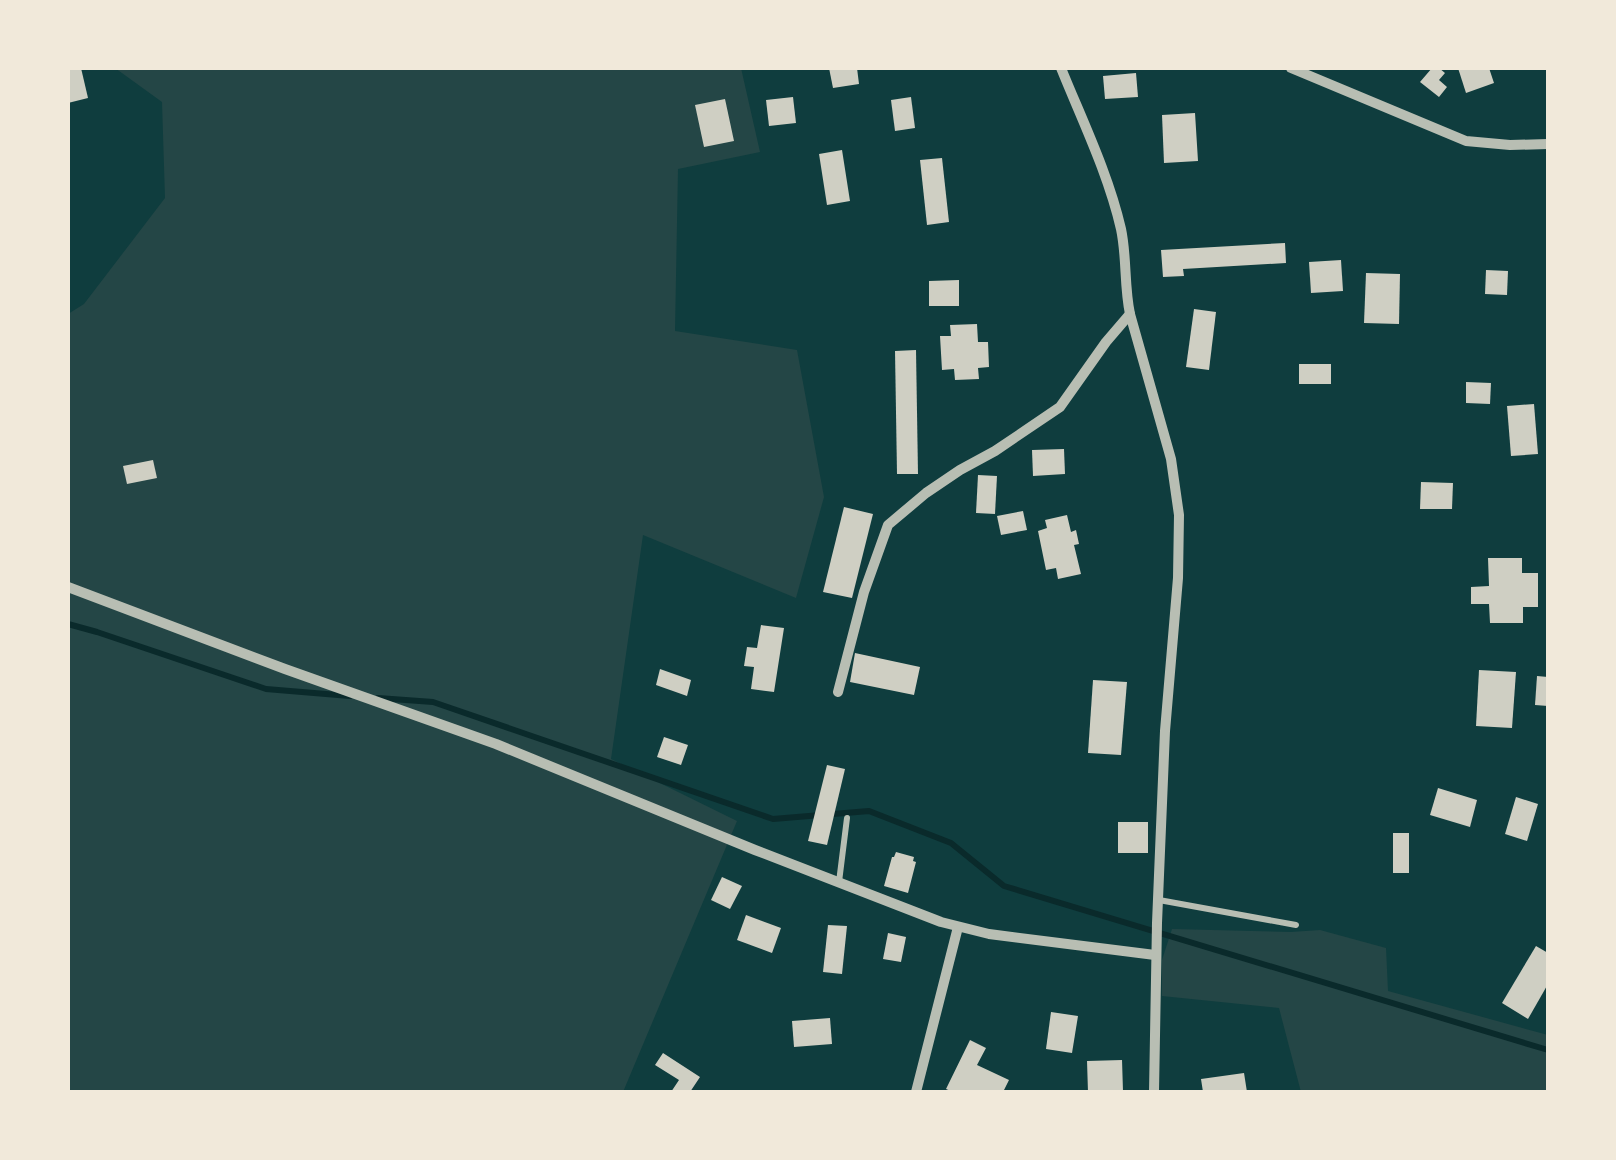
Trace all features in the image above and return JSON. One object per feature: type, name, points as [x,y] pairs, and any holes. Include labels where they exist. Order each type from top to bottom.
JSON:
[{"type":"street","points":[[1061,68],[1121,230],[1130,314],[1172,459],[1179,515],[1156,923],[1154,1092]]},
{"type":"street","points":[[1290,68],[1466,141],[1548,144]]},
{"type":"street","points":[[838,692],[864,592],[888,525],[926,493],[1060,407],[1130,314]]},
{"type":"street","points":[[68,587],[496,744],[958,927],[1155,955]]},
{"type":"street","points":[[916,1092],[958,927]]},
{"type":"lane","points":[[839,883],[847,818]]},
{"type":"lane","points":[[1158,900],[1296,926]]},
{"type":"shaded area","points":[[115,68],[741,68],[760,152],[678,169],[675,331],[797,350],[824,497],[796,598],[643,535],[611,759],[737,821],[623,1092],[68,1092],[68,314],[84,304],[165,198],[162,102]]},
{"type":"shaded area","points":[[1172,929],[1320,930],[1386,948],[1388,991],[1548,1035],[1548,1092],[1301,1092],[1279,1008],[1162,996],[1162,960]]},
{"type":"building","points":[[68,68],[81,68],[88,98],[68,103]]},
{"type":"building","points":[[829,68],[857,68],[859,84],[833,88]]},
{"type":"building","points":[[1432,68],[1445,73],[1439,80],[1447,87],[1439,97],[1420,82]]},
{"type":"building","points":[[1458,68],[1489,68],[1494,83],[1466,93]]},
{"type":"building","points":[[1136,73],[1138,97],[1105,99],[1103,76]]},
{"type":"building","points":[[793,97],[796,123],[769,126],[766,100]]},
{"type":"building","points":[[911,97],[915,128],[895,131],[891,100]]},
{"type":"building","points":[[725,99],[734,141],[704,147],[695,105]]},
{"type":"building","points":[[1195,113],[1198,161],[1164,163],[1162,115]]},
{"type":"building","points":[[842,150],[850,201],[827,205],[819,154]]},
{"type":"building","points":[[942,158],[949,222],[927,225],[920,160]]},
{"type":"building","points":[[1285,243],[1286,263],[1183,269],[1184,276],[1163,277],[1161,250]]},
{"type":"building","points":[[1341,260],[1343,291],[1311,293],[1309,262]]},
{"type":"building","points":[[1486,270],[1508,271],[1507,295],[1485,294]]},
{"type":"building","points":[[1366,273],[1400,274],[1399,324],[1364,323]]},
{"type":"building","points":[[959,280],[959,306],[929,306],[929,281]]},
{"type":"building","points":[[1194,309],[1216,312],[1209,370],[1186,367]]},
{"type":"building","points":[[977,324],[978,342],[988,342],[989,367],[978,368],[979,379],[955,380],[954,369],[942,370],[940,336],[951,336],[950,325]]},
{"type":"building","points":[[916,350],[918,474],[897,474],[895,351]]},
{"type":"building","points":[[1299,364],[1331,364],[1331,384],[1299,384]]},
{"type":"building","points":[[1466,382],[1491,383],[1490,404],[1466,403]]},
{"type":"building","points":[[1534,404],[1538,454],[1511,456],[1507,406]]},
{"type":"building","points":[[1064,449],[1065,474],[1033,476],[1032,450]]},
{"type":"building","points":[[153,460],[157,478],[127,484],[123,466]]},
{"type":"building","points":[[978,475],[997,476],[995,514],[976,513]]},
{"type":"building","points":[[1421,482],[1453,483],[1452,509],[1420,509]]},
{"type":"building","points":[[844,507],[873,514],[852,598],[823,592]]},
{"type":"building","points":[[1023,511],[1027,530],[1001,535],[997,516]]},
{"type":"building","points":[[1067,515],[1071,532],[1076,530],[1079,544],[1074,545],[1081,574],[1058,579],[1056,568],[1046,570],[1038,531],[1047,528],[1045,520]]},
{"type":"building","points":[[1488,558],[1522,558],[1522,573],[1538,573],[1538,607],[1523,607],[1523,623],[1490,623],[1489,604],[1471,604],[1471,587],[1489,586]]},
{"type":"building","points":[[761,625],[784,628],[774,692],[751,689],[754,667],[744,666],[747,647],[757,648]]},
{"type":"building","points":[[855,653],[920,667],[914,695],[850,682]]},
{"type":"building","points":[[660,669],[691,680],[687,696],[656,685]]},
{"type":"building","points":[[1479,670],[1516,672],[1512,728],[1476,726]]},
{"type":"building","points":[[1537,676],[1548,677],[1548,706],[1535,705]]},
{"type":"building","points":[[1093,680],[1127,682],[1121,755],[1088,753]]},
{"type":"building","points":[[664,737],[688,745],[681,765],[657,757]]},
{"type":"building","points":[[827,765],[845,769],[827,845],[808,841]]},
{"type":"building","points":[[1438,788],[1477,800],[1470,827],[1430,815]]},
{"type":"building","points":[[1516,797],[1538,804],[1527,841],[1505,834]]},
{"type":"building","points":[[1118,822],[1148,822],[1148,853],[1118,853]]},
{"type":"building","points":[[1393,833],[1409,833],[1409,873],[1393,873]]},
{"type":"building","points":[[896,852],[914,857],[916,862],[908,893],[884,886]]},
{"type":"building","points":[[722,877],[742,886],[730,909],[711,900]]},
{"type":"building","points":[[746,915],[781,928],[772,953],[737,940]]},
{"type":"building","points":[[828,925],[847,926],[842,974],[823,972]]},
{"type":"building","points":[[888,933],[906,937],[901,962],[883,959]]},
{"type":"building","points":[[1536,946],[1548,953],[1548,984],[1528,1019],[1502,1003]]},
{"type":"building","points":[[1051,1012],[1078,1016],[1072,1053],[1046,1049]]},
{"type":"building","points":[[830,1018],[832,1044],[794,1047],[792,1021]]},
{"type":"building","points":[[970,1040],[986,1048],[977,1065],[1009,1080],[1003,1092],[946,1089]]},
{"type":"building","points":[[663,1053],[700,1077],[690,1092],[671,1092],[679,1080],[655,1065]]},
{"type":"building","points":[[1122,1060],[1123,1092],[1088,1092],[1087,1061]]},
{"type":"building","points":[[1244,1073],[1247,1092],[1203,1092],[1201,1079]]},
{"type":"waterway","points":[[68,624],[266,689],[350,696]]},
{"type":"waterway","points":[[378,698],[433,702],[773,819],[869,811],[951,843],[1004,886],[1548,1050]]}]
